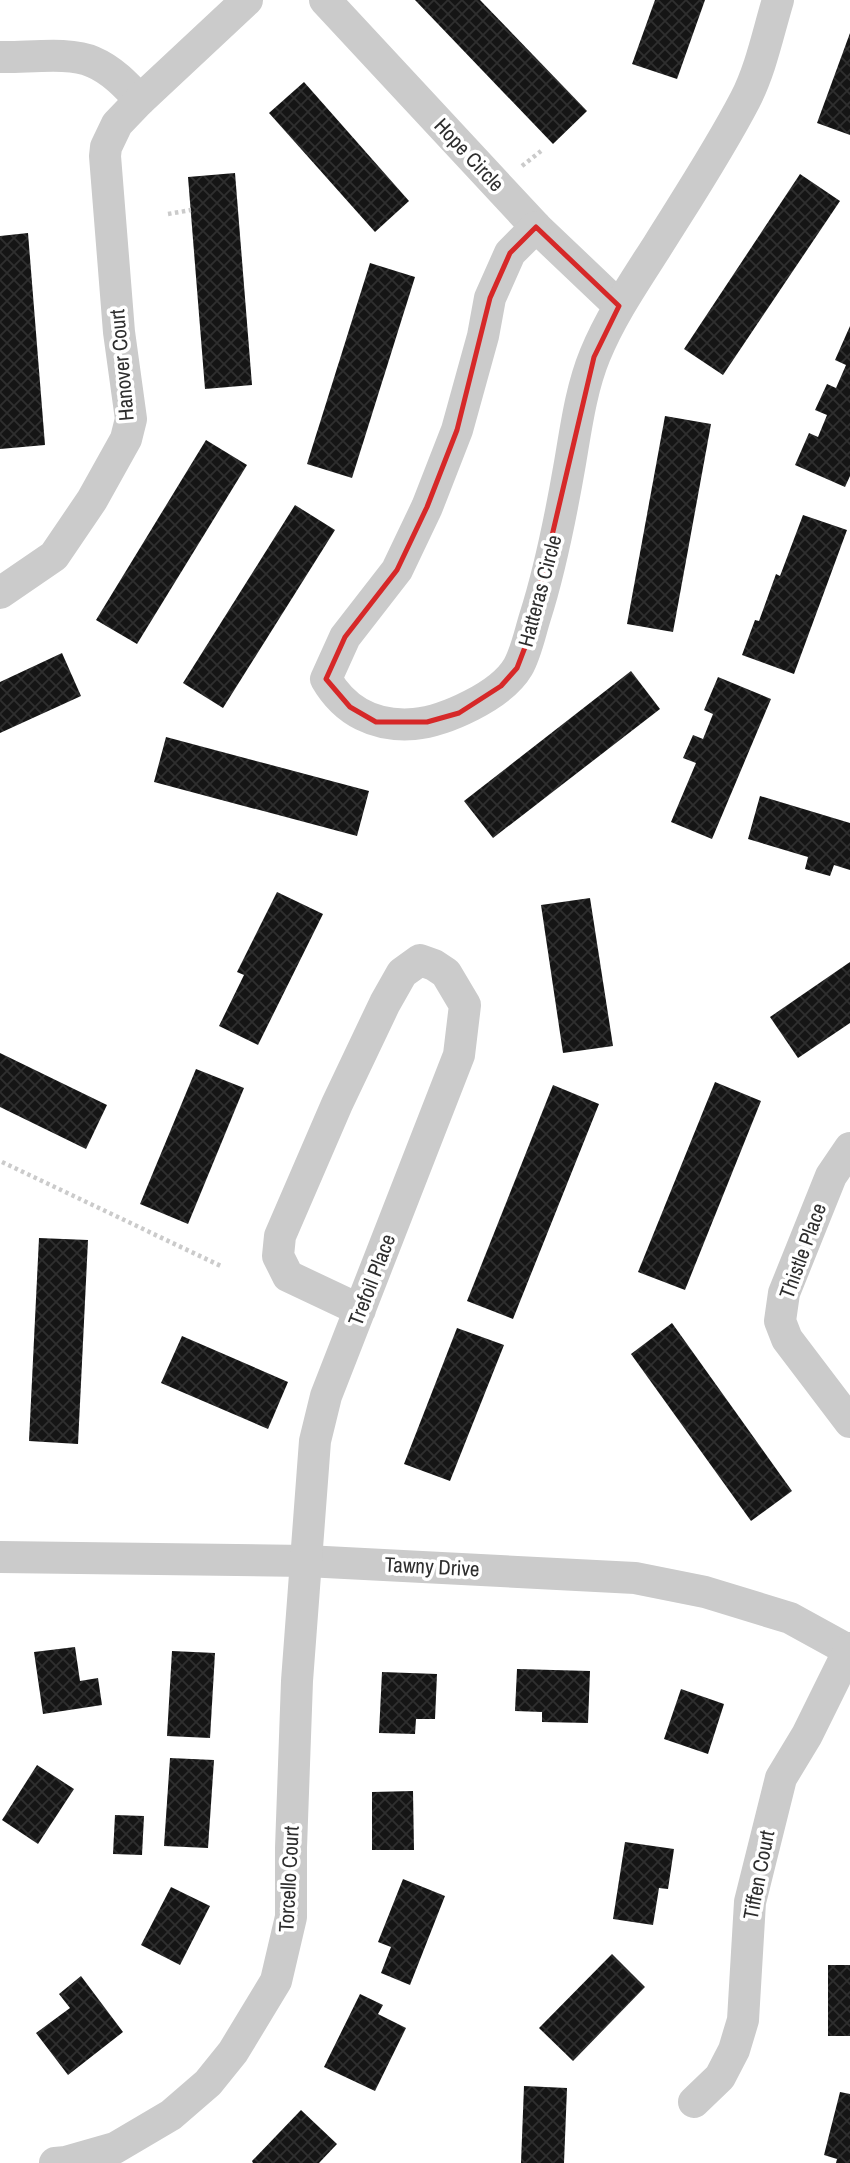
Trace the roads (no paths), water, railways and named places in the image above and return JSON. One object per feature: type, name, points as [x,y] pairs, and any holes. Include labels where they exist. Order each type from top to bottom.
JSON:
[{"type":"street","name":"Hanover Court","points":[[0,593],[54,556],[92,500],[126,439],[131,419],[119,332],[106,147],[117,124],[140,100],[247,0]]},
{"type":"street","name":"Hope Circle","points":[[325,0],[536,228],[619,306]]},
{"type":"street","name":"Hatteras Circle","points":[[536,228],[510,253],[490,298],[484,335],[457,430],[427,507],[397,570],[345,638],[326,679],[334,693],[350,708],[376,722],[395,726],[427,723],[458,713],[501,685],[517,668],[542,596],[579,414],[594,357],[619,306],[710,162],[746,97],[778,0]]},
{"type":"street","points":[[0,57],[44,56],[91,61],[117,77],[140,100]]},
{"type":"street","name":"Trefoil Place","points":[[306,1561],[315,1441],[326,1396],[360,1310],[459,1055],[465,1005],[446,973],[420,960],[402,972],[385,1003],[337,1104],[280,1236],[278,1256],[288,1276],[360,1310]]},
{"type":"street","name":"Thistle Place","points":[[849,1417],[787,1339],[780,1321],[785,1293],[831,1176],[850,1148]]},
{"type":"street","name":"Tawny Drive","points":[[0,1557],[306,1561],[635,1578],[705,1592],[790,1618],[850,1650]]},
{"type":"street","name":"Torcello Court","points":[[55,2163],[115,2148],[171,2115],[208,2083],[233,2052],[276,1981],[291,1917],[297,1681],[306,1561]]},
{"type":"street","name":"Tiffen Court","points":[[694,2102],[720,2077],[734,2050],[743,2020],[750,1902],[781,1778],[807,1735],[850,1650]]}]
